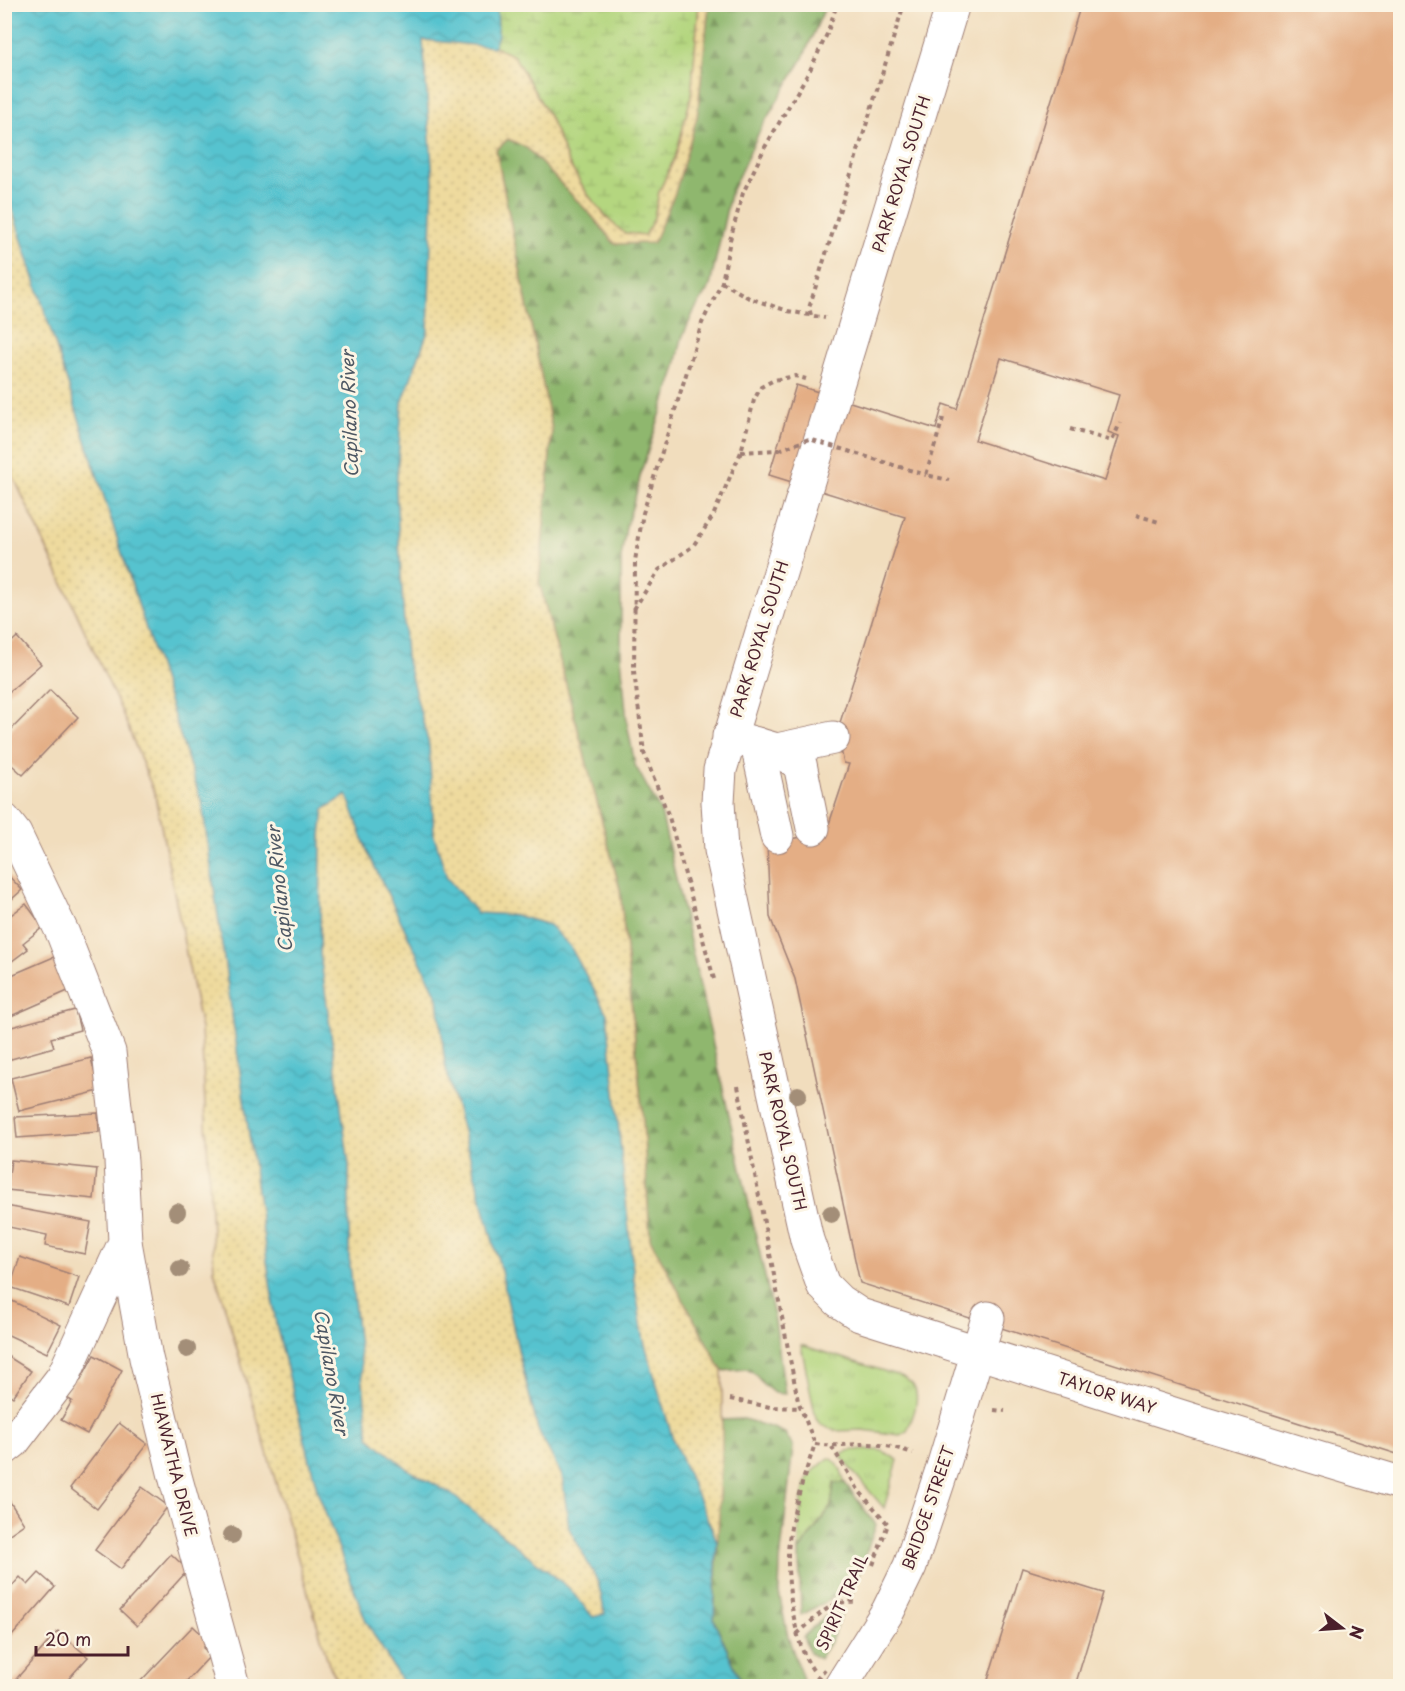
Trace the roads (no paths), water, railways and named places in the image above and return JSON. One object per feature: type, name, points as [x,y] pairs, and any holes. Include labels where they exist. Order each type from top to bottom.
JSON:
[{"type":"street","name":"PARK ROYAL SOUTH","points":[[824,1285],[807,1240],[721,850],[718,802],[720,770],[754,743],[836,388],[953,4]]},
{"type":"street","points":[[754,743],[833,738]]},
{"type":"street","points":[[754,743],[800,764],[795,833]]},
{"type":"street","name":"HIAWATHA DRIVE","points":[[4,820],[15,834],[63,934],[109,1052],[121,1161],[125,1242],[146,1358],[175,1476],[232,1686]]},
{"type":"street","points":[[4,1449],[13,1442],[63,1377],[125,1242]]},
{"type":"street","name":"TAYLOR WAY","points":[[824,1285],[839,1301],[860,1315],[1401,1483]]},
{"type":"street","name":"BRIDGE STREET","points":[[829,1679],[888,1611],[910,1566],[988,1318]]},
{"type":"water","name":"Capilano River","points":[[4,5],[497,5],[498,35],[494,47],[423,40],[433,180],[428,331],[402,403],[396,491],[406,657],[429,745],[434,835],[447,878],[477,913],[515,915],[549,925],[570,946],[607,1014],[634,1280],[644,1341],[673,1440],[717,1541],[714,1620],[743,1686],[404,1686],[366,1621],[318,1493],[276,1324],[202,804],[5,187]],"holes":[[[347,795],[368,853],[438,998],[445,1065],[502,1275],[538,1430],[562,1476],[569,1528],[598,1582],[605,1614],[593,1617],[569,1588],[450,1493],[407,1469],[369,1437],[349,1256],[349,1165],[320,954],[321,836],[324,809]]]}]
